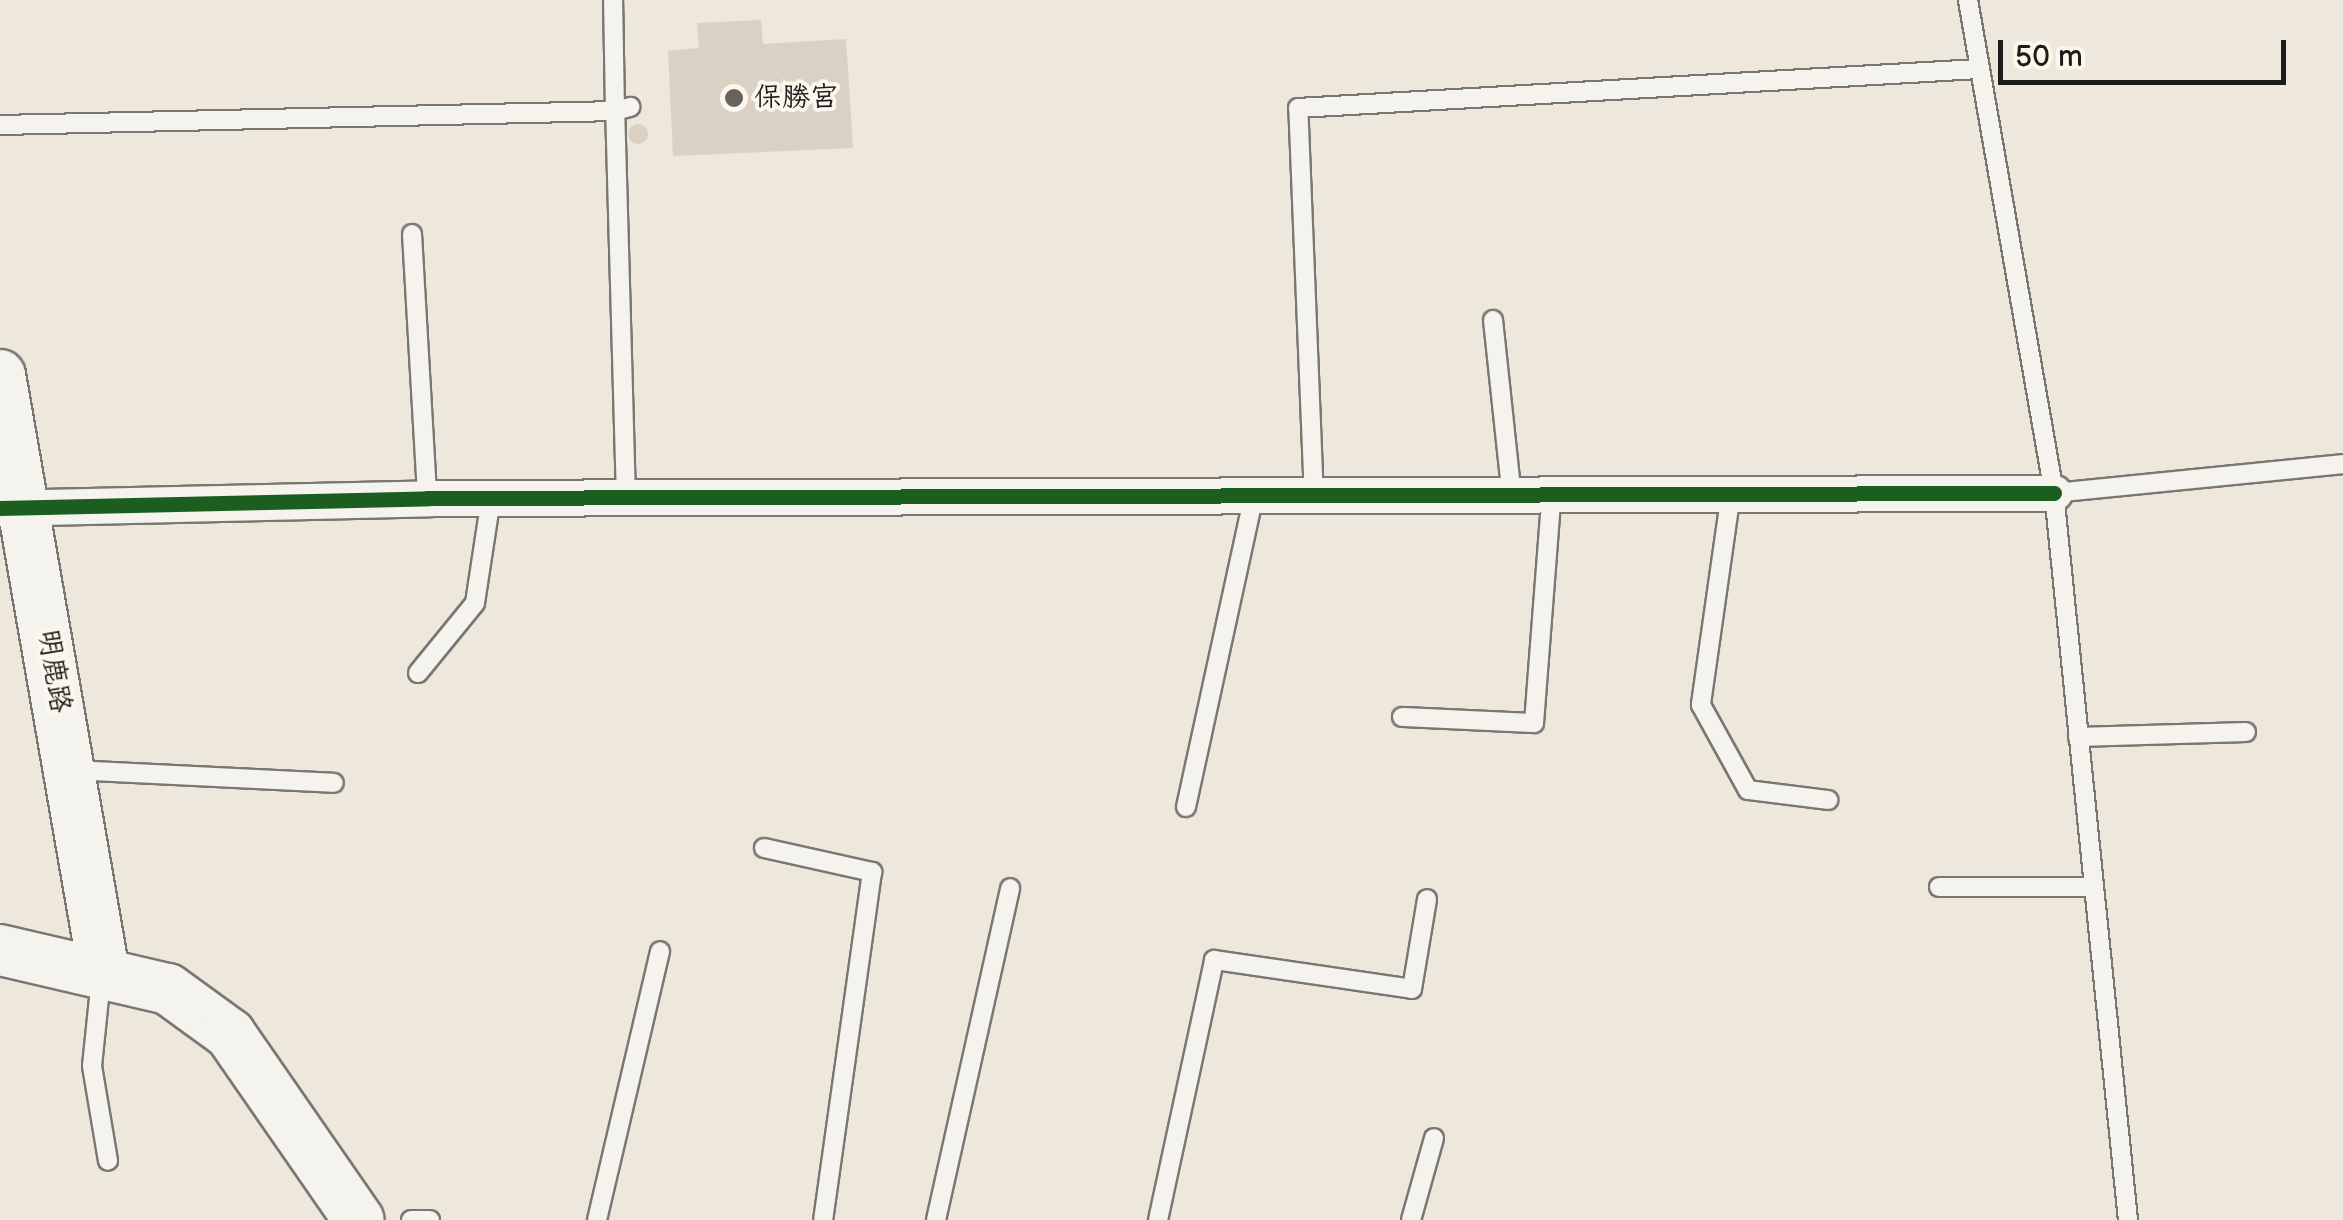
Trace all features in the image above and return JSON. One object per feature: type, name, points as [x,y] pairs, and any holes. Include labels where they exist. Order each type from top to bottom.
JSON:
[{"type":"street","name":"明鹿路","points":[[0,376],[13,508],[70,770],[102,967]]},
{"type":"street","points":[[13,508],[427,498],[1730,500],[2054,493]]},
{"type":"street","points":[[0,950],[102,967],[168,989],[230,1034],[359,1220]]},
{"type":"lane","points":[[613,0],[623,109],[626,499]]},
{"type":"lane","points":[[1968,0],[2054,493],[2128,1220]]},
{"type":"lane","points":[[1314,499],[1298,108],[1978,69]]},
{"type":"lane","points":[[0,125],[623,109]]},
{"type":"lane","points":[[412,234],[427,498]]},
{"type":"lane","points":[[1493,320],[1512,499]]},
{"type":"lane","points":[[2054,493],[2343,464]]},
{"type":"lane","points":[[418,673],[475,603],[491,498]]},
{"type":"lane","points":[[1186,806],[1253,500]]},
{"type":"lane","points":[[1402,717],[1534,723],[1551,500]]},
{"type":"lane","points":[[1730,500],[1702,705],[1748,790],[1828,800]]},
{"type":"lane","points":[[2078,737],[2246,732]]},
{"type":"lane","points":[[70,770],[334,782]]},
{"type":"lane","points":[[764,848],[872,872],[822,1220]]},
{"type":"lane","points":[[1939,886],[2094,887]]},
{"type":"lane","points":[[936,1220],[1010,888]]},
{"type":"lane","points":[[1158,1220],[1214,960],[1412,990],[1427,899]]},
{"type":"lane","points":[[596,1220],[660,951]]},
{"type":"lane","points":[[102,967],[92,1066],[108,1161]]},
{"type":"lane","points":[[1411,1220],[1434,1138]]},
{"type":"lane","points":[[411,1220],[430,1220]]},
{"type":"building","points":[[761,20],[763,44],[846,39],[853,148],[673,156],[668,51],[699,48],[697,23]]},
{"type":"building","points":[[638,124],[648,134],[638,144],[628,134]]},
{"type":"cycle path","points":[[0,508],[427,498],[2054,493]]},
{"type":"place","name":"保勝宮","points":[[734,98]]}]
